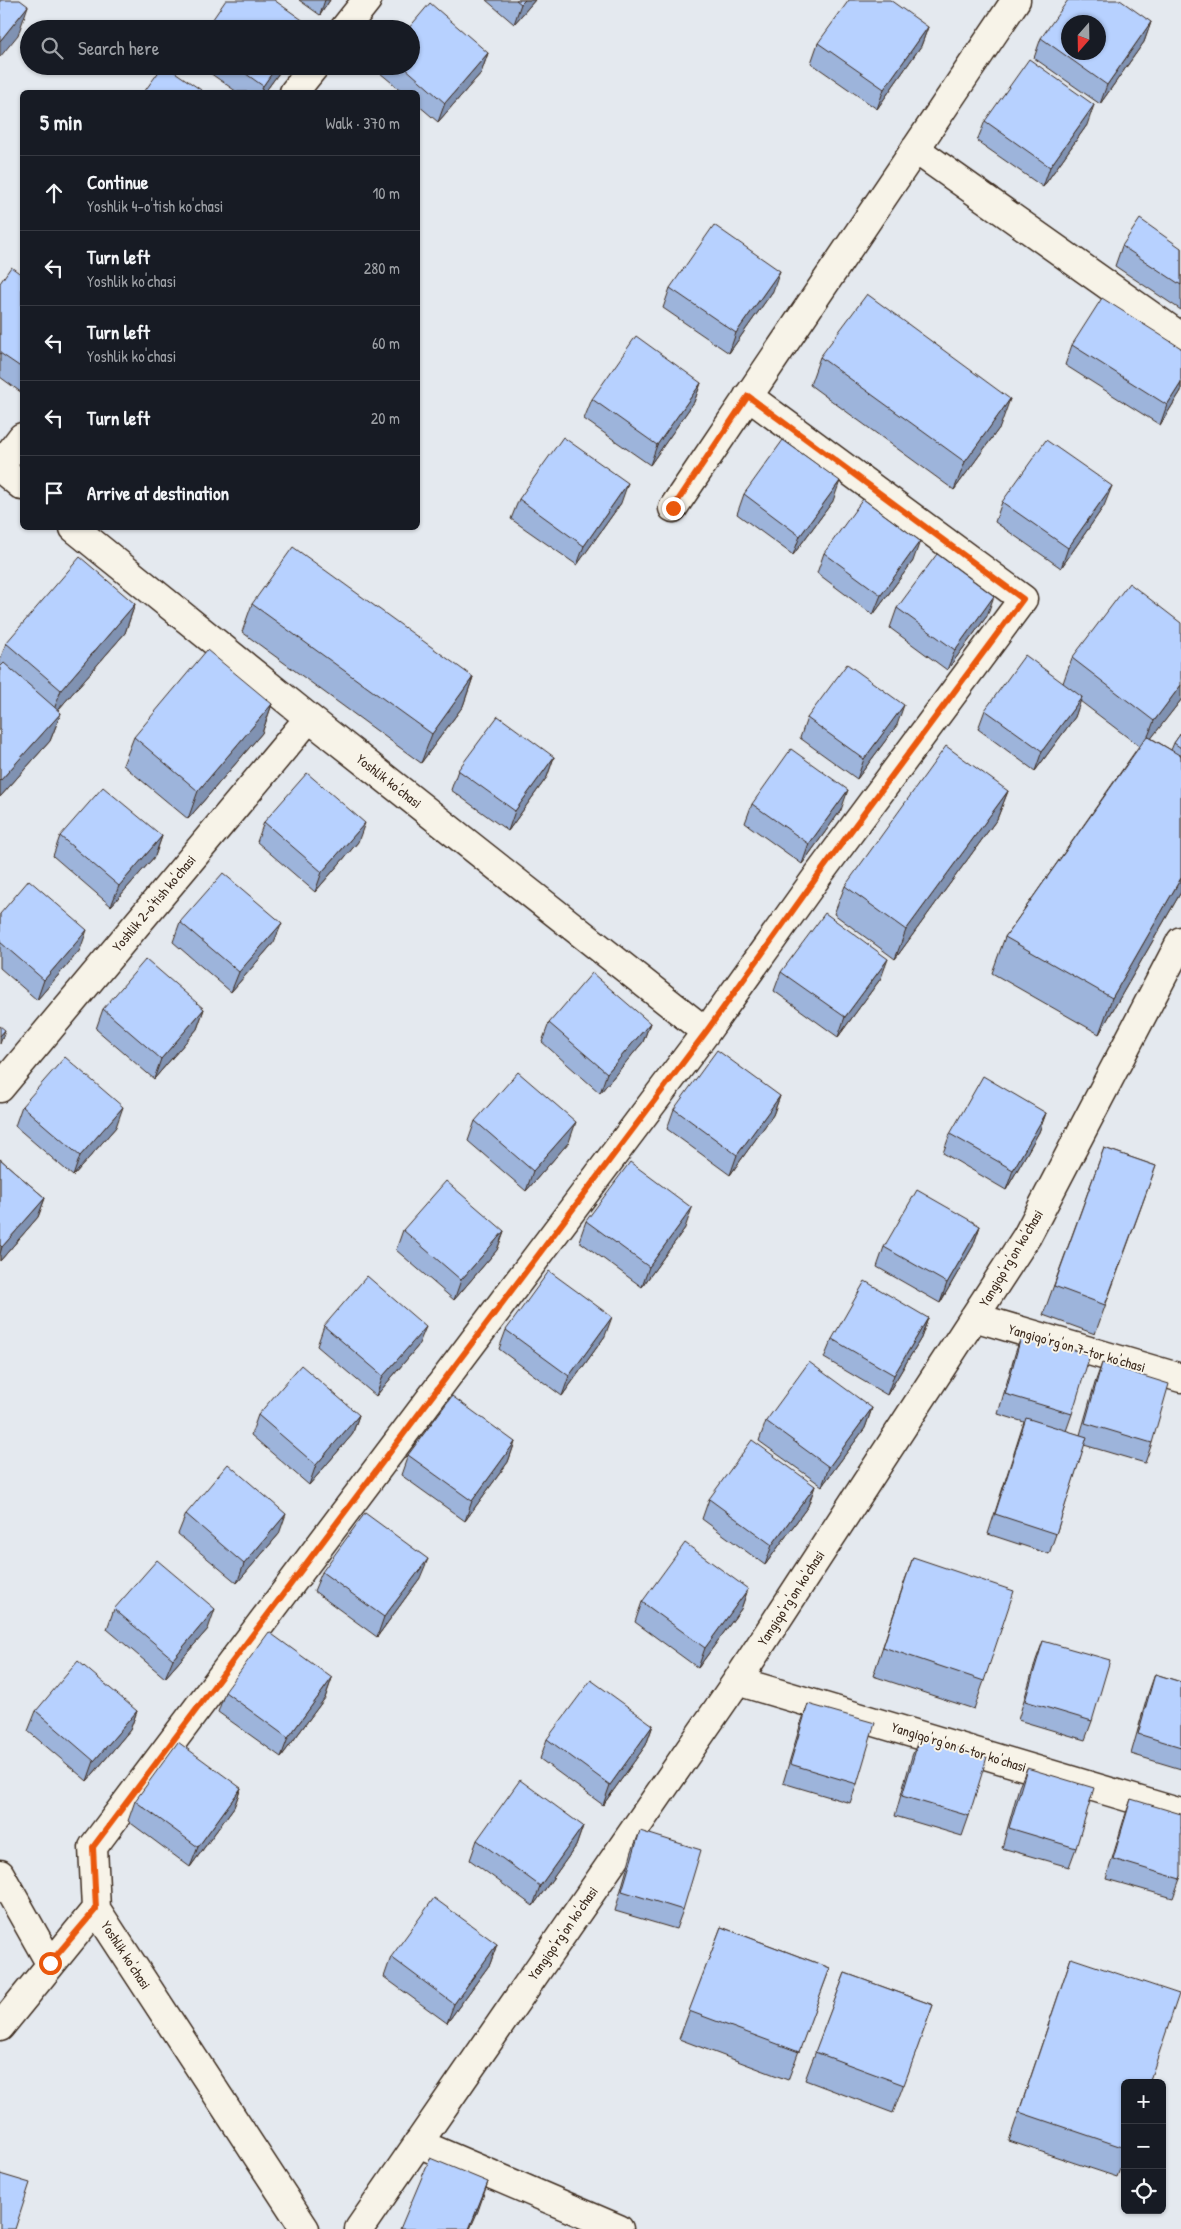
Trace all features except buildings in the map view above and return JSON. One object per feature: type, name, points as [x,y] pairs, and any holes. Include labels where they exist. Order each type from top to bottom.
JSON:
[{"type":"street","points":[[351,20],[367,0]]},
{"type":"street","points":[[673,508],[1016,0]]},
{"type":"street","points":[[296,90],[307,75]]},
{"type":"street","points":[[915,149],[1181,337]]},
{"type":"street","name":"Yoshlik ko'chasi","points":[[305,2229],[96,1909],[93,1847],[706,1032],[825,866],[1023,599],[748,396]]},
{"type":"street","points":[[20,440],[0,467],[20,484]]},
{"type":"street","name":"Yoshlik ko'chasi","points":[[76,530],[309,718],[706,1032]]},
{"type":"street","name":"Yoshlik 2-o'tish ko'chasi","points":[[0,1088],[309,718]]},
{"type":"street","name":"Yangiqo'rg'on ko'chasi","points":[[358,2229],[737,1681],[1027,1236],[1180,943]]},
{"type":"street","name":"Yangiqo'rg'on 7-tor ko'chasi","points":[[974,1317],[1181,1378]]},
{"type":"street","name":"Yangiqo'rg'on 6-tor ko'chasi","points":[[737,1681],[1181,1813]]},
{"type":"street","points":[[0,1874],[50,1963]]},
{"type":"street","points":[[0,2027],[50,1963],[96,1909]]},
{"type":"street","points":[[418,2143],[619,2229]]},
{"type":"route","points":[[50,1963],[96,1909],[93,1847],[706,1032],[819,874],[1023,599],[748,396],[673,508]]}]
